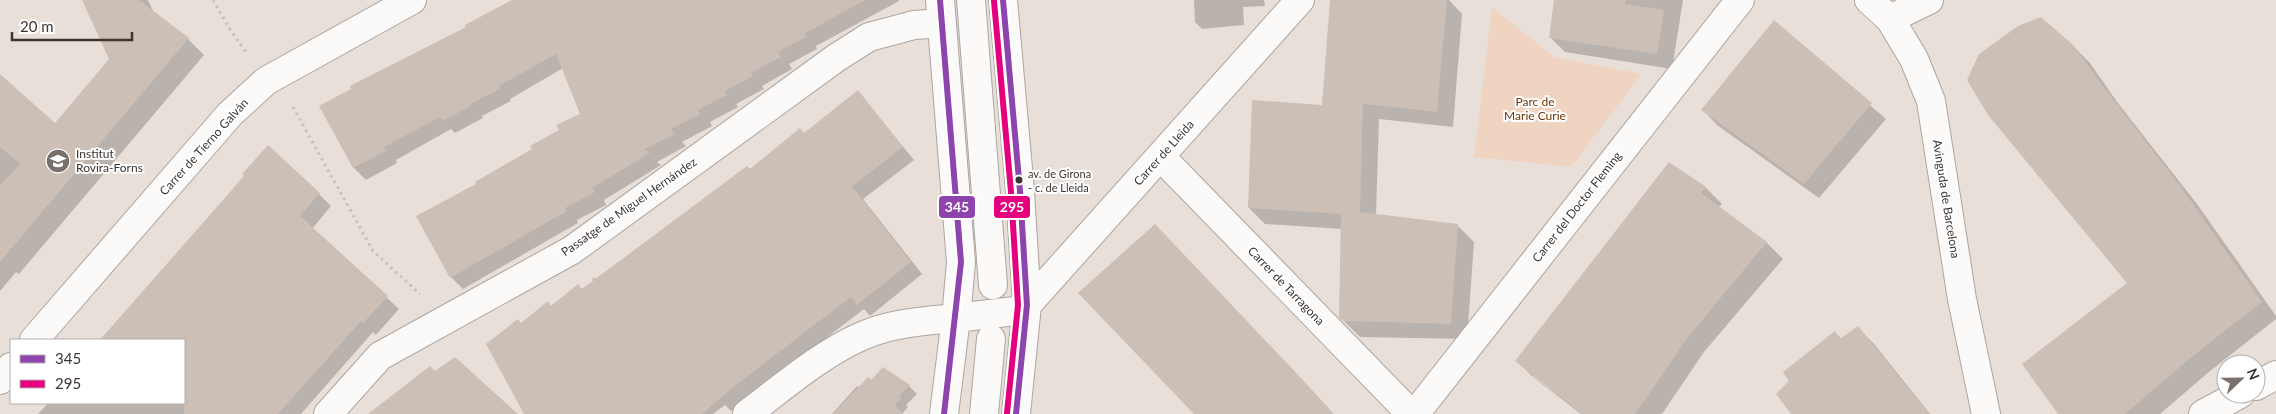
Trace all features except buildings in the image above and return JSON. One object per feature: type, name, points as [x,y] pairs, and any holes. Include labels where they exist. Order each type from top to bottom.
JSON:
[{"type":"street","name":"Carrer de Tierno Galván","points":[[35,339],[230,114],[266,81],[412,0]]},
{"type":"street","points":[[970,0],[993,285]]},
{"type":"street","points":[[1003,0],[1020,191],[1027,305],[1016,414]]},
{"type":"street","name":"Carrer de Lleida","points":[[1027,305],[1300,0]]},
{"type":"street","name":"Carrer del Doctor Fleming","points":[[1415,414],[1740,0]]},
{"type":"street","name":"Avinguda de Barcelona","points":[[1869,0],[1890,19],[1914,59],[1931,102],[1962,299],[1986,414]]},
{"type":"street","points":[[1890,19],[1930,0]]},
{"type":"street","points":[[941,12],[961,262],[944,414]]},
{"type":"street","name":"Passatge de Miguel Hernández","points":[[328,414],[380,356],[572,250],[860,42],[914,25],[941,12]]},
{"type":"street","name":"Carrer de Tarragona","points":[[1161,157],[1411,414]]},
{"type":"street","points":[[747,414],[814,365],[863,335],[919,321],[1015,311],[1027,305]]},
{"type":"street","points":[[984,414],[991,339]]},
{"type":"street","points":[[0,380],[10,368]]},
{"type":"street","points":[[2204,414],[2222,404]]},
{"type":"path","points":[[213,0],[231,31],[266,81],[288,96],[373,251],[448,320]]},
{"type":"path","points":[[572,250],[696,414]]},
{"type":"green space","name":"Parc de Marie Curie","points":[[1492,7],[1554,57],[1642,74],[1571,167],[1474,157]]},
{"type":"transit line","name":"345","points":[[940,0],[961,262],[944,414]]},
{"type":"transit line","name":"345","points":[[1003,0],[1020,191],[1027,305],[1016,414]]},
{"type":"transit line","name":"295","points":[[994,1],[1011,192],[1018,305],[1007,413]]},
{"type":"place","name":"Institut Rovira-Forns","points":[[58,161]]},
{"type":"place","name":"av. de Girona - c. de Lleida","points":[[1019,180]]}]
